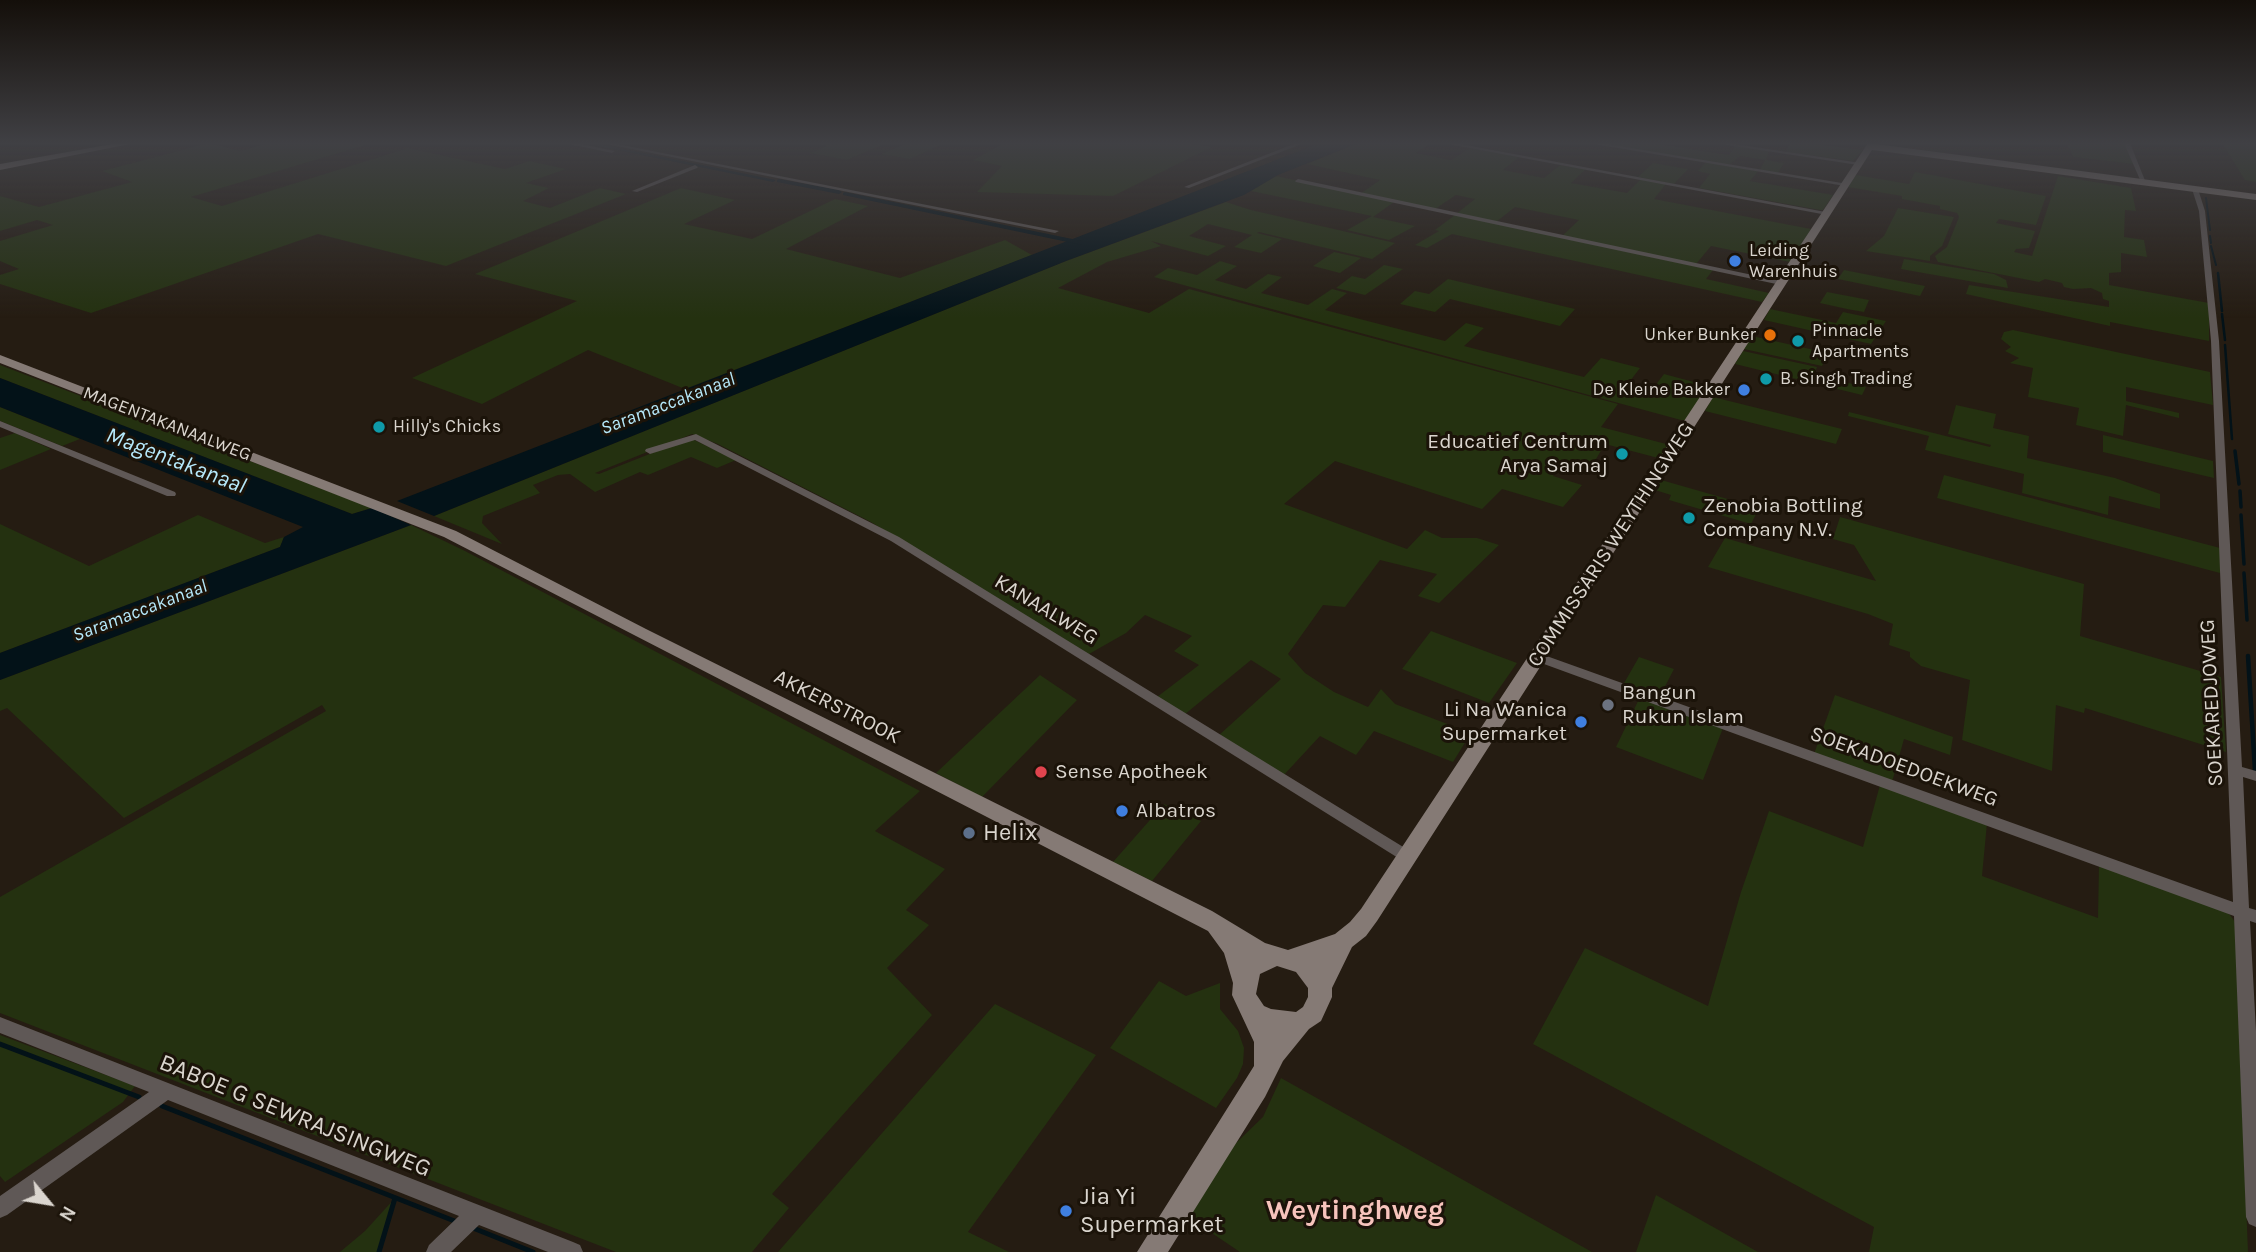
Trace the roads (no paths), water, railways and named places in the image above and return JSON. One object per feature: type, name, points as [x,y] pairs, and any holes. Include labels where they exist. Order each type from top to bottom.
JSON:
[{"type":"street","points":[[903,201],[1055,231]]},
{"type":"street","points":[[1395,201],[1781,283]]},
{"type":"street","points":[[1764,201],[1827,213]]},
{"type":"street","name":"COMMISSARIS WEYTHINGWEG","points":[[1282,958],[1309,955],[1343,941],[1359,929],[1834,201]]},
{"type":"street","name":"SOEKAREDJOWEG","points":[[2199,201],[2215,341],[2237,771],[2250,915],[2256,1217]]},
{"type":"street","name":"MAGENTAKANAALWEG","points":[[0,359],[450,534]]},
{"type":"street","points":[[0,424],[171,494]]},
{"type":"street","points":[[0,436],[15,430]]},
{"type":"street","name":"KANAALWEG","points":[[650,451],[695,436],[895,539],[1408,857]]},
{"type":"street","name":"AKKERSTROOK","points":[[450,534],[1282,958]]},
{"type":"street","name":"SOEKADOEDOEKWEG","points":[[1537,657],[2250,915]]},
{"type":"street","points":[[2237,771],[2256,776]]},
{"type":"street","points":[[1204,917],[1234,949],[1244,981],[1244,995],[1267,1042],[1264,1074]]},
{"type":"street","name":"COMMISSARIS WEYTHINGWEG","points":[[1320,988],[1343,941]]},
{"type":"street","points":[[1151,1252],[1264,1074],[1274,1053],[1317,1006],[1320,988],[1314,975],[1304,965],[1282,958],[1252,967],[1244,981]]},
{"type":"street","points":[[1255,1013],[1278,1023],[1301,1021]]},
{"type":"street","name":"BABOE G SEWRAJSINGWEG","points":[[0,1025],[573,1252]]},
{"type":"street","points":[[0,1208],[167,1090]]},
{"type":"street","points":[[436,1252],[476,1214]]},
{"type":"water","name":"Saramaccakanaal","points":[[1169,201],[1227,201],[1066,261],[434,516],[397,501]]},
{"type":"water","points":[[0,378],[352,514],[372,508],[411,525],[0,680],[0,653],[280,547],[284,537],[303,527],[0,407]]},
{"type":"waterway","points":[[884,201],[897,204]]},
{"type":"waterway","points":[[2206,201],[2210,230]]},
{"type":"waterway","points":[[901,205],[1082,243]]},
{"type":"waterway","points":[[2210,236],[2211,243]]},
{"type":"waterway","points":[[2211,246],[2216,265]]},
{"type":"waterway","points":[[2218,273],[2222,311]]},
{"type":"waterway","points":[[2222,314],[2225,340]]},
{"type":"waterway","points":[[2225,345],[2232,439]]},
{"type":"waterway","points":[[2235,451],[2239,484]]},
{"type":"waterway","points":[[2240,491],[2241,507]]},
{"type":"waterway","points":[[2241,515],[2244,564]]},
{"type":"waterway","points":[[2244,573],[2247,620]]},
{"type":"waterway","points":[[2248,656],[2255,770]]},
{"type":"waterway","points":[[0,1044],[139,1097]]},
{"type":"waterway","points":[[162,1106],[457,1222]]},
{"type":"waterway","points":[[379,1252],[395,1198]]},
{"type":"waterway","points":[[473,1228],[533,1252]]},
{"type":"place","name":"Leiding Warenhuis","points":[[1735,261]]},
{"type":"place","name":"Unker Bunker","points":[[1770,335]]},
{"type":"place","name":"Pinnacle Apartments","points":[[1798,341]]},
{"type":"place","name":"B. Singh Trading","points":[[1766,379]]},
{"type":"place","name":"De Kleine Bakker","points":[[1744,390]]},
{"type":"place","name":"Hilly's Chicks","points":[[379,427]]},
{"type":"place","name":"Educatief Centrum Arya Samaj","points":[[1622,454]]},
{"type":"place","name":"Zenobia Bottling Company N.V.","points":[[1689,518]]},
{"type":"place","name":"Bangun Rukun Islam","points":[[1608,705]]},
{"type":"place","name":"Li Na Wanica Supermarket","points":[[1581,722]]},
{"type":"place","name":"Sense Apotheek","points":[[1041,772]]},
{"type":"place","name":"Albatros","points":[[1122,811]]},
{"type":"place","name":"Helix","points":[[969,833]]},
{"type":"place","name":"Jia Yi Supermarket","points":[[1066,1211]]},
{"type":"district","name":"Weytinghweg","points":[[1355,1211]]},
{"type":"water label","name":"Magentakanaal","points":[[176,461]]}]
